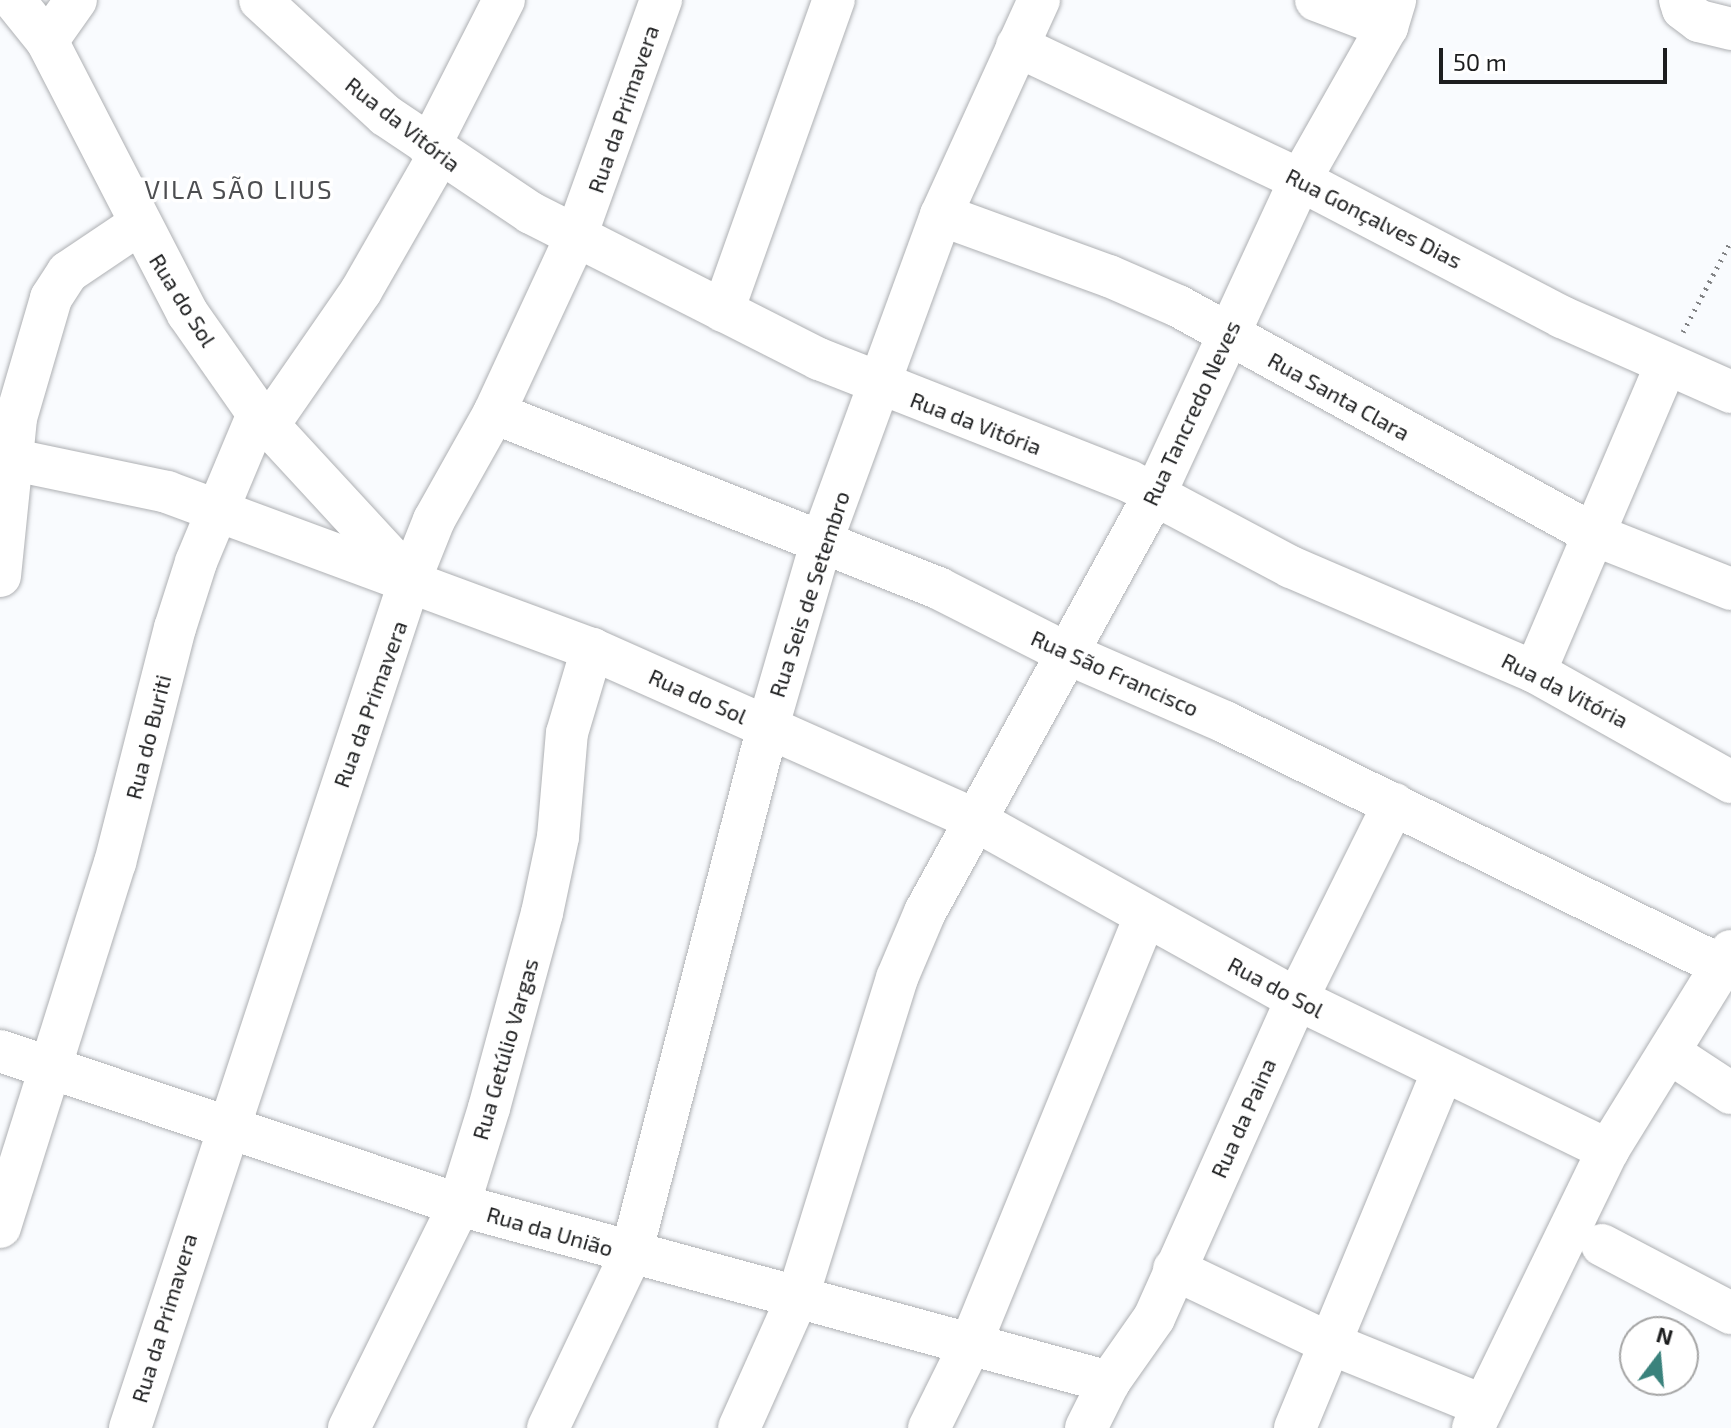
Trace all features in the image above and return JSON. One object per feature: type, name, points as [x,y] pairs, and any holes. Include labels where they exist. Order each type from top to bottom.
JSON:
[{"type":"street","name":"Rua do Sol","points":[[14,0],[47,41],[138,225],[188,314],[264,419],[410,580],[592,649],[973,819],[1297,999],[1442,1073],[1608,1150]]},
{"type":"street","points":[[47,41],[76,0]]},
{"type":"street","name":"Rua da Vitória","points":[[260,0],[374,106],[434,151],[576,236],[723,311],[881,386],[1155,494],[1291,567],[1535,672],[1731,782]]},
{"type":"street","name":"Rua do Buriti","points":[[0,1227],[119,849],[175,628],[218,509],[264,419],[361,291],[434,151],[504,0]]},
{"type":"street","name":"Rua da Primavera","points":[[130,1428],[331,812],[399,627],[410,580],[434,520],[494,413],[576,236],[661,0]]},
{"type":"street","points":[[723,311],[834,0]]},
{"type":"street","name":"Rua Seis de Setembro","points":[[548,1428],[631,1254],[768,726],[821,543],[881,386],[941,215],[1039,0]]},
{"type":"street","points":[[1316,0],[1391,13]]},
{"type":"street","points":[[1680,0],[1683,9],[1699,21],[1731,29]]},
{"type":"street","name":"Rua Tancredo Neves","points":[[739,1428],[798,1296],[897,978],[973,819],[1155,494],[1300,180],[1391,13]]},
{"type":"street","name":"Rua Gonçalves Dias","points":[[1017,46],[1300,180],[1562,317],[1731,392]]},
{"type":"street","name":"Rua Santa Clara","points":[[941,215],[1109,276],[1229,332],[1592,534],[1731,589]]},
{"type":"street","points":[[0,576],[5,458],[33,346],[51,298],[68,272],[138,225]]},
{"type":"street","points":[[1535,672],[1666,365]]},
{"type":"street","name":"Rua São Francisco","points":[[494,413],[940,589],[1064,652],[1225,722],[1726,958]]},
{"type":"street","points":[[5,458],[109,477],[218,509],[410,580]]},
{"type":"street","name":"Rua Getúlio Vargas","points":[[349,1428],[459,1205],[522,998],[558,837],[567,733],[592,649]]},
{"type":"street","name":"Rua da Paina","points":[[1086,1428],[1109,1382],[1154,1318],[1297,999],[1394,804]]},
{"type":"street","points":[[929,1428],[971,1343],[1145,916]]},
{"type":"street","points":[[1174,1269],[1477,1416],[1608,1150],[1726,958]]},
{"type":"street","name":"Rua da União","points":[[0,1051],[53,1065],[459,1205],[1109,1382]]},
{"type":"street","points":[[1670,1053],[1731,1093]]},
{"type":"street","points":[[1295,1428],[1442,1073]]},
{"type":"street","points":[[1602,1245],[1731,1313]]},
{"type":"path","points":[[1666,365],[1731,241]]},
{"type":"district","name":"VILA SÃO LIUS","points":[[239,189]]}]
